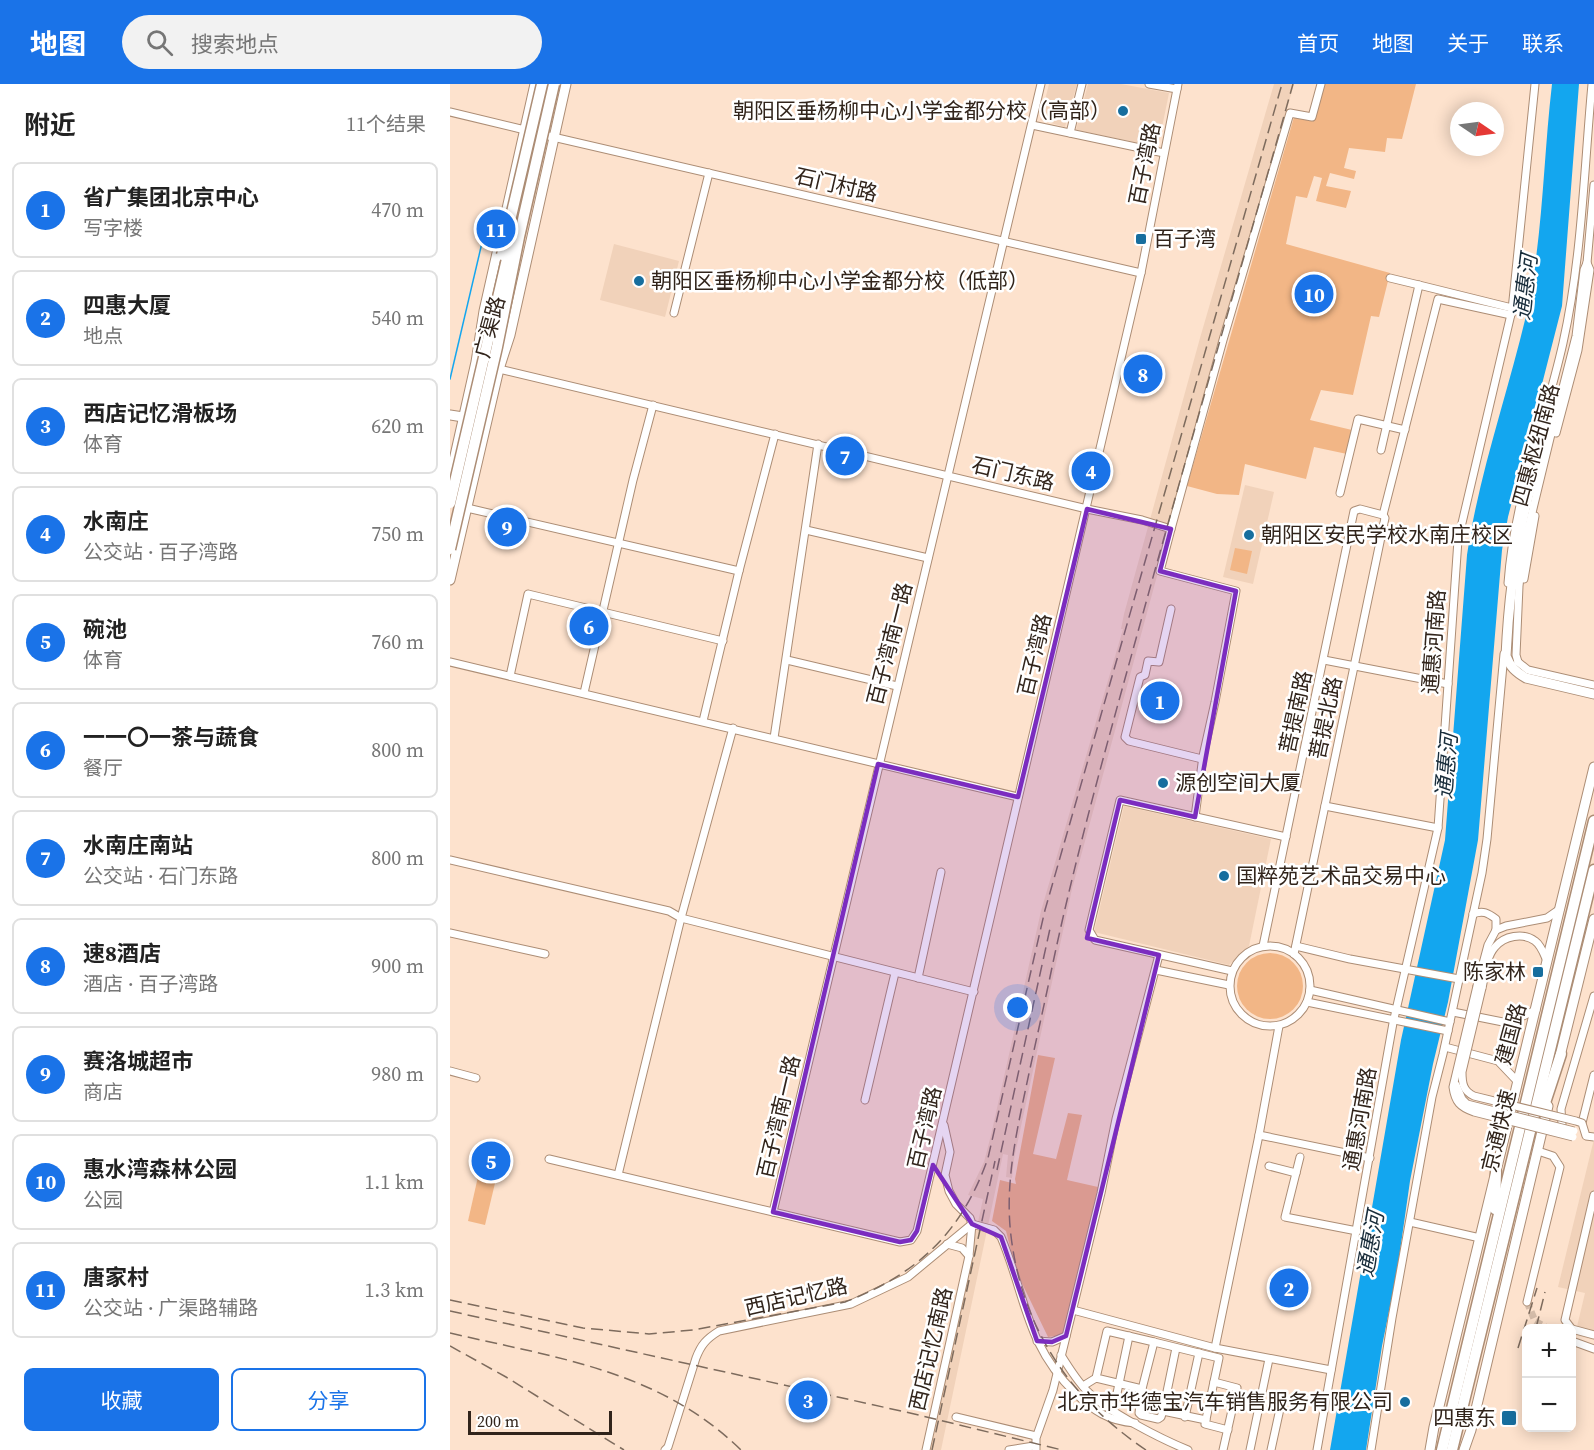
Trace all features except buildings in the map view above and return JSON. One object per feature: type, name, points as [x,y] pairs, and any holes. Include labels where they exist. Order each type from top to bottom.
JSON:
[{"type":"highway","points":[[498,300],[501,260],[538,84]]},
{"type":"highway","name":"广渠路","points":[[450,503],[548,84]]},
{"type":"highway","name":"广渠路","points":[[450,549],[509,293],[520,264],[561,85]]},
{"type":"highway","name":"京通快速","points":[[1442,1450],[1594,820]]},
{"type":"highway","name":"京通快速","points":[[1452,1450],[1594,870]]},
{"type":"highway","points":[[1518,1184],[1561,1054]]},
{"type":"highway","points":[[1494,1231],[1496,1172]]},
{"type":"main road","points":[[450,478],[476,363],[484,311],[513,178],[538,84]]},
{"type":"main road","name":"广渠路","points":[[450,580],[544,184],[554,137],[561,85]]},
{"type":"main road","points":[[1560,400],[1541,449],[1520,528],[1513,574],[1506,656],[1509,664],[1517,673],[1526,678],[1594,694]]},
{"type":"main road","points":[[450,415],[463,421]]},
{"type":"main road","points":[[450,423],[463,421]]},
{"type":"main road","name":"建国路","points":[[1430,1450],[1594,767]]},
{"type":"main road","points":[[1464,1450],[1471,1430],[1594,919]]},
{"type":"street","points":[[538,84],[543,91],[555,93],[561,85]]},
{"type":"street","name":"百子湾南一路","points":[[773,1212],[1041,84]]},
{"type":"street","points":[[1070,133],[1082,84]]},
{"type":"street","points":[[1149,84],[1178,86]]},
{"type":"street","points":[[1195,817],[1202,759],[1236,591],[1160,572],[1290,113],[1312,117],[1321,84]]},
{"type":"street","name":"通惠河南路","points":[[1317,1450],[1394,1020],[1438,828],[1458,540],[1512,311],[1534,84]]},
{"type":"street","points":[[1371,1450],[1432,1097],[1453,1012],[1487,839],[1514,532],[1563,344],[1571,301],[1592,84]]},
{"type":"street","name":"百子湾路","points":[[773,1212],[900,1242],[911,1240],[917,1231],[1141,273],[1178,86]]},
{"type":"street","name":"石门村路","points":[[450,112],[1141,273]]},
{"type":"street","points":[[1032,125],[1164,153]]},
{"type":"street","points":[[513,178],[524,170],[531,170],[544,184]]},
{"type":"street","points":[[675,313],[709,173]]},
{"type":"street","name":"四惠枢纽南路","points":[[1518,662],[1516,655],[1519,586],[1523,550],[1576,336],[1584,270],[1587,263],[1594,185]]},
{"type":"street","name":"四惠枢纽南路","points":[[1518,662],[1528,547],[1578,350],[1590,270],[1587,263]]},
{"type":"street","points":[[1390,278],[1512,311]]},
{"type":"street","points":[[1381,450],[1419,285]]},
{"type":"street","name":"菩提北路","points":[[1295,950],[1385,518],[1383,514],[1438,299],[1512,311]]},
{"type":"street","points":[[484,311],[488,320],[497,325],[507,322],[515,312]]},
{"type":"street","name":"石门东路","points":[[476,363],[1087,509],[1142,520],[1171,530]]},
{"type":"street","points":[[470,390],[481,389],[493,394]]},
{"type":"street","points":[[584,693],[653,405]]},
{"type":"street","points":[[1340,494],[1358,419],[1405,430]]},
{"type":"street","points":[[703,721],[775,434]]},
{"type":"street","points":[[774,738],[818,444]]},
{"type":"street","points":[[455,456],[469,449],[475,458],[465,501],[466,511],[739,571]]},
{"type":"street","name":"菩提南路","points":[[1263,946],[1354,511],[1383,514]]},
{"type":"street","points":[[806,530],[928,558]]},
{"type":"street","points":[[510,676],[528,594],[723,641]]},
{"type":"street","points":[[1171,609],[1160,662],[1148,661],[1145,675],[1140,677],[1125,736],[1129,741],[1202,759]]},
{"type":"street","points":[[787,660],[897,686]]},
{"type":"street","points":[[1324,660],[1448,684]]},
{"type":"street","points":[[450,662],[1018,797]]},
{"type":"street","points":[[1518,662],[1528,670],[1594,685]]},
{"type":"street","points":[[618,1175],[681,918],[733,728]]},
{"type":"street","points":[[1232,971],[1095,940],[1089,930],[1120,800],[1286,837]]},
{"type":"street","points":[[1325,807],[1438,828]]},
{"type":"street","points":[[450,860],[669,911],[681,918],[974,992]]},
{"type":"street","points":[[918,978],[941,872]]},
{"type":"street","points":[[1496,930],[1547,918],[1560,909]]},
{"type":"street","points":[[1473,914],[1488,913],[1496,919],[1496,930],[1488,945],[1462,1072],[1462,1085],[1467,1096],[1477,1102],[1576,1128],[1590,1137]]},
{"type":"street","points":[[450,933],[545,954]]},
{"type":"street","points":[[1548,962],[1535,941],[1523,936],[1503,940],[1495,946],[1480,987],[1453,1087],[1454,1096],[1465,1109],[1576,1128]]},
{"type":"street","points":[[1295,950],[1308,972],[1310,990],[1307,1002],[1291,1021],[1279,1026],[1257,1025],[1247,1019],[1233,1004],[1229,985],[1232,971],[1239,960],[1263,946],[1274,946],[1459,979]]},
{"type":"street","points":[[1009,1450],[1035,1448],[1036,1436],[1048,1409],[1116,1119],[1159,955]]},
{"type":"street","points":[[1156,970],[1229,985]]},
{"type":"street","points":[[865,1100],[895,973]]},
{"type":"street","points":[[1310,990],[1450,1022]]},
{"type":"street","points":[[1562,1124],[1561,1108],[1594,996]]},
{"type":"street","points":[[1307,1002],[1448,1031]]},
{"type":"street","points":[[1453,1012],[1508,1023],[1536,1010]]},
{"type":"street","points":[[1215,1348],[1279,1026]]},
{"type":"street","points":[[1445,1047],[1498,1061],[1517,1081]]},
{"type":"street","points":[[450,1071],[476,1078]]},
{"type":"street","points":[[1576,1128],[1594,1076]]},
{"type":"street","points":[[1462,1085],[1469,1094],[1576,1128],[1590,1137]]},
{"type":"street","points":[[943,1122],[950,1152],[945,1175],[949,1191],[972,1224],[994,1230],[1001,1237],[1037,1341],[1057,1375],[1105,1418],[1135,1423]]},
{"type":"street","points":[[1259,1135],[1370,1158]]},
{"type":"street","points":[[1527,1302],[1560,1167],[1553,1156],[1538,1151]]},
{"type":"street","points":[[1300,1157],[1285,1217],[1358,1231]]},
{"type":"street","points":[[549,1159],[773,1212]]},
{"type":"street","points":[[1269,1166],[1296,1173]]},
{"type":"street","points":[[1567,1324],[1564,1320],[1594,1195]]},
{"type":"street","points":[[1410,1222],[1480,1238]]},
{"type":"street","name":"西店记忆路","points":[[665,1450],[701,1344],[708,1337],[719,1331],[851,1304],[908,1277],[972,1224]]},
{"type":"street","name":"西店记忆南路","points":[[926,1450],[969,1256],[972,1224]]},
{"type":"street","points":[[947,1244],[962,1248],[969,1256]]},
{"type":"street","points":[[1073,1310],[1215,1348],[1331,1370]]},
{"type":"street","points":[[1576,1330],[1594,1335]]},
{"type":"street","points":[[1083,1386],[1096,1378],[1107,1331],[1219,1358],[1205,1424],[1228,1430]]},
{"type":"street","points":[[1037,1341],[1052,1341],[1066,1336]]},
{"type":"street","points":[[1116,1398],[1129,1336]]},
{"type":"street","points":[[1154,1342],[1142,1389],[1138,1413],[1141,1415],[1158,1419],[1161,1417],[1176,1348]]},
{"type":"street","points":[[1576,1342],[1594,1349]]},
{"type":"street","points":[[1185,1417],[1199,1353]]},
{"type":"street","points":[[1061,1355],[1073,1375],[1090,1394],[1110,1409],[1188,1450]]},
{"type":"street","points":[[1250,1450],[1269,1359]]},
{"type":"street","points":[[1096,1378],[1142,1389]]},
{"type":"street","points":[[1214,1382],[1237,1388],[1223,1450]]},
{"type":"street","points":[[1271,1450],[1283,1395]]},
{"type":"street","points":[[1162,1411],[1206,1420]]},
{"type":"street","points":[[956,1418],[1036,1436]]},
{"type":"highlighted area","points":[[1087,509],[1171,529],[1160,571],[1236,591],[1195,817],[1120,800],[1087,938],[1159,955],[1066,1336],[1052,1342],[1037,1341],[1001,1237],[972,1224],[933,1165],[917,1231],[911,1240],[900,1242],[773,1212],[878,764],[1018,797]]},
{"type":"shaded area","points":[[1049,84],[1077,84],[1065,127],[1040,120]]},
{"type":"shaded area","name":"朝阳区垂杨柳中心小学金都分校（高部）","points":[[1088,84],[1121,84],[1169,93],[1158,147],[1076,130]]},
{"type":"shaded area","points":[[1274,84],[1294,84],[1220,344],[1072,889],[1014,1159],[1012,1178],[1006,1177],[1008,1155],[1003,1154],[941,1450],[929,1450],[983,1199],[968,1195],[984,1162],[1041,911],[1123,629],[1121,629],[1124,614],[1200,338]]},
{"type":"shaded area","points":[[1325,84],[1416,84],[1402,139],[1387,138],[1385,152],[1349,148],[1344,168],[1356,171],[1354,179],[1330,173],[1326,186],[1351,191],[1346,208],[1316,201],[1322,178],[1314,176],[1307,198],[1296,196],[1286,244],[1390,273],[1379,317],[1371,316],[1353,395],[1321,390],[1310,420],[1352,430],[1347,454],[1314,447],[1306,479],[1245,464],[1239,495],[1217,494],[1187,486],[1294,117],[1313,120]]},
{"type":"shaded area","name":"朝阳区垂杨柳中心小学金都分校（低部）","points":[[614,244],[679,261],[665,317],[600,300]]},
{"type":"shaded area","name":"朝阳区安民学校水南庄校区","points":[[1245,485],[1274,492],[1253,584],[1223,577]]},
{"type":"shaded area","points":[[1235,548],[1252,551],[1247,574],[1230,570]]},
{"type":"shaded area","points":[[1124,806],[1271,839],[1249,946],[1229,965],[1094,932]]},
{"type":"shaded area","points":[[1263,953],[1277,953],[1289,958],[1298,967],[1303,986],[1301,999],[1294,1010],[1277,1019],[1263,1019],[1251,1014],[1242,1005],[1237,993],[1237,979],[1242,967],[1251,958]]},
{"type":"shaded area","points":[[1038,1055],[1055,1058],[1033,1154],[1056,1159],[1068,1113],[1082,1115],[1067,1180],[1098,1187],[1064,1335],[1048,1337],[1016,1271],[1006,1231],[992,1221],[1000,1180],[1016,1184],[1015,1179]]},
{"type":"shaded area","points":[[1594,1139],[1594,1340],[1576,1335],[1585,1293],[1558,1287]]},
{"type":"shaded area","points":[[484,1150],[502,1154],[485,1225],[468,1221]]},
{"type":"water","name":"通惠河","points":[[1552,84],[1579,84],[1562,306],[1508,517],[1502,550],[1478,840],[1448,1002],[1410,1181],[1397,1272],[1382,1346],[1366,1450],[1330,1450],[1401,1040],[1445,840],[1467,555],[1479,495],[1519,346],[1532,287]]},
{"type":"waterway","points":[[450,379],[485,230]]},
{"type":"tunnel","points":[[1527,1302],[1535,1321],[1540,1324]]},
{"type":"railway","points":[[450,1300],[583,1328],[649,1334],[693,1330],[845,1302],[871,1291],[915,1264],[951,1229],[965,1208],[988,1158],[1045,910],[1282,84]]},
{"type":"railway","points":[[1146,1450],[1094,1408],[1054,1358],[1039,1331],[1026,1301],[1017,1270],[1009,1218],[1010,1181],[1021,1110],[1070,887],[1093,797],[1293,84]]},
{"type":"railway","points":[[997,1170],[1051,924]]},
{"type":"railway","points":[[932,1450],[995,1161]]},
{"type":"railway","points":[[1518,1348],[1537,1288]]},
{"type":"railway","points":[[1537,1324],[1545,1292]]},
{"type":"railway","points":[[450,1311],[910,1413],[1062,1450]]},
{"type":"railway","points":[[450,1333],[567,1360],[641,1384],[676,1401],[709,1423],[741,1450]]},
{"type":"railway","points":[[450,1346],[506,1377],[624,1450]]},
{"type":"place","name":"朝阳区垂杨柳中心小学金都分校（高部）","points":[[1123,111]]},
{"type":"place","name":"唐家村","points":[[496,229]]},
{"type":"place","name":"百子湾","points":[[1141,239]]},
{"type":"place","name":"朝阳区垂杨柳中心小学金都分校（低部）","points":[[639,281]]},
{"type":"place","name":"惠水湾森林公园","points":[[1314,294]]},
{"type":"place","name":"速8酒店","points":[[1143,374]]},
{"type":"place","name":"水南庄南站","points":[[845,456]]},
{"type":"place","name":"水南庄","points":[[1091,471]]},
{"type":"place","name":"赛洛城超市","points":[[507,527]]},
{"type":"place","name":"朝阳区安民学校水南庄校区","points":[[1249,535]]},
{"type":"place","name":"一一〇一茶与蔬食","points":[[589,626]]},
{"type":"place","name":"省广集团北京中心","points":[[1160,701]]},
{"type":"place","name":"源创空间大厦","points":[[1163,783]]},
{"type":"place","name":"国粹苑艺术品交易中心","points":[[1224,876]]},
{"type":"place","name":"陈家林","points":[[1538,972]]},
{"type":"place","name":"碗池","points":[[491,1161]]},
{"type":"place","name":"四惠大厦","points":[[1289,1288]]},
{"type":"place","name":"西店记忆滑板场","points":[[808,1400]]},
{"type":"place","name":"北京市华德宝汽车销售服务有限公司","points":[[1405,1402]]},
{"type":"place","name":"四惠东","points":[[1509,1418]]}]
